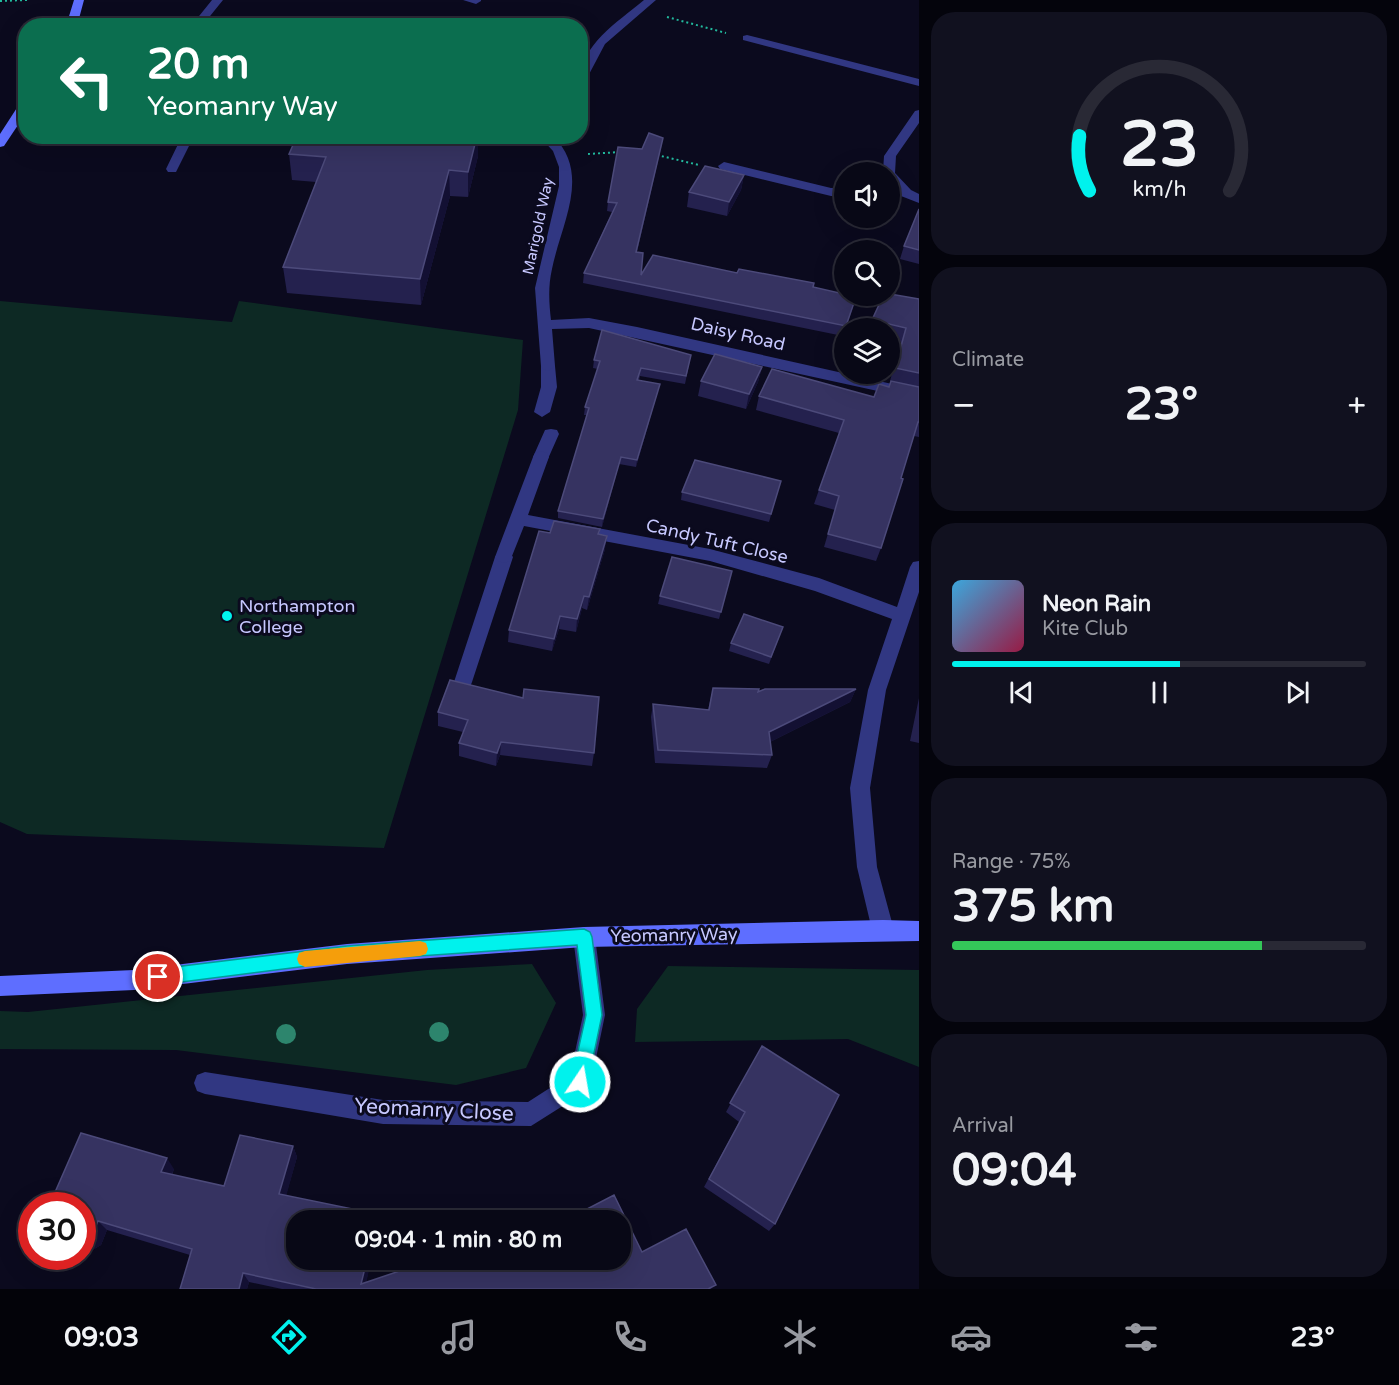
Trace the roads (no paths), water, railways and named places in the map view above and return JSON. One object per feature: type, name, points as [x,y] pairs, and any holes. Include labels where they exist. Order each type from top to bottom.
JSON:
[{"type":"street","points":[[73,18],[79,0]]},
{"type":"street","points":[[203,18],[218,0]]},
{"type":"street","points":[[588,65],[600,42],[651,0]]},
{"type":"street","points":[[747,38],[919,83]]},
{"type":"street","points":[[890,162],[890,156],[919,114]]},
{"type":"street","points":[[0,143],[18,115]]},
{"type":"street","points":[[172,168],[184,144]]},
{"type":"street","name":"Marigold Way","points":[[542,412],[549,387],[542,286],[567,184],[564,156],[555,144]]},
{"type":"street","points":[[724,166],[834,192]]},
{"type":"street","points":[[900,187],[919,200]]},
{"type":"street","name":"Daisy Road","points":[[546,324],[589,323],[637,332],[919,395]]},
{"type":"street","points":[[463,682],[504,557],[551,434]]},
{"type":"street","name":"Candy Tuft Close","points":[[518,519],[710,555],[819,585],[903,616]]},
{"type":"street","points":[[883,930],[867,867],[860,788],[877,690],[919,567]]},
{"type":"street","name":"Yeomanry Way","points":[[0,986],[134,980],[347,954],[584,937],[919,931]]},
{"type":"street","name":"Yeomanry Close","points":[[205,1083],[383,1112],[531,1114],[580,1082],[594,1015],[584,937]]},
{"type":"place","name":"Northampton College","points":[[227,616]]}]
